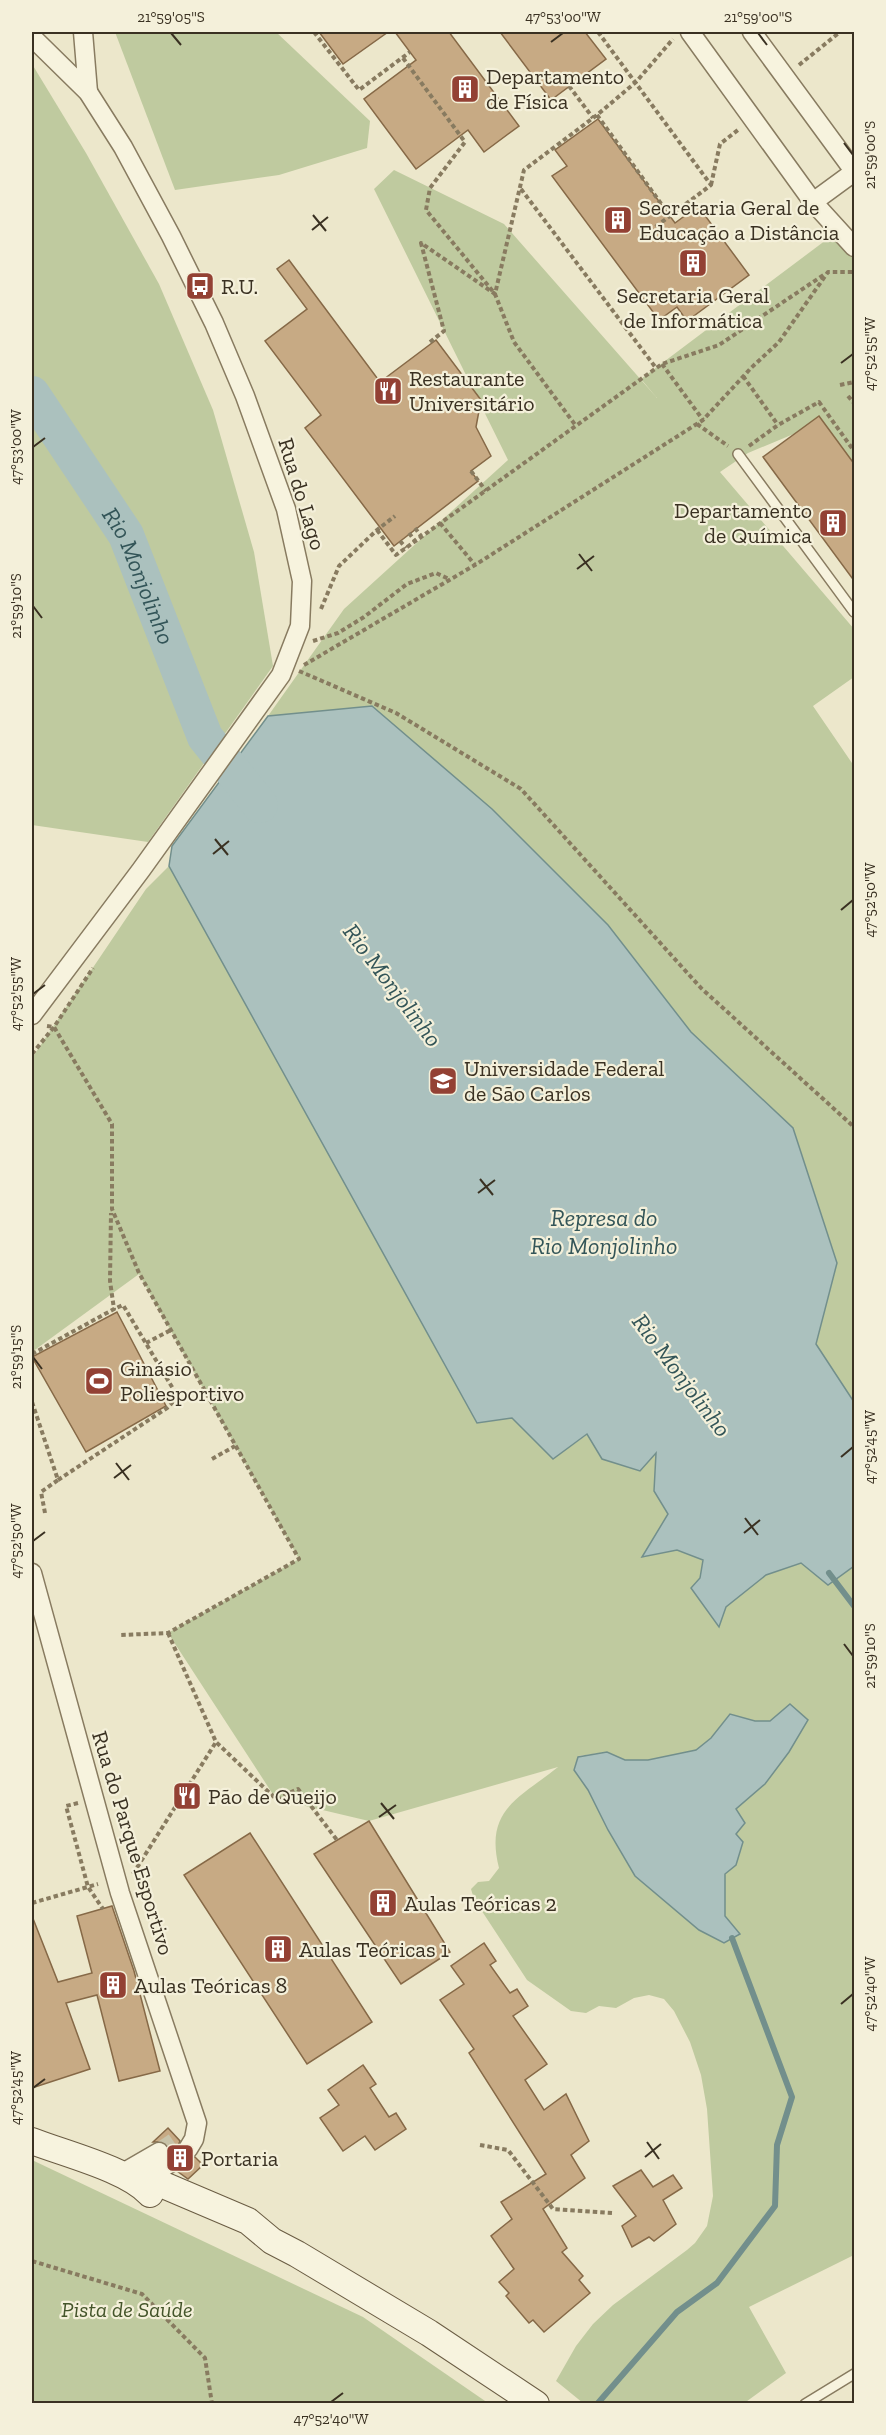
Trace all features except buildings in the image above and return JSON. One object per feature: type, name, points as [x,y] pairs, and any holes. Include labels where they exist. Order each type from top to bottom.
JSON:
[{"type":"main road","points":[[32,2141],[131,2179],[153,2198],[242,2236],[272,2241],[429,2333],[536,2403]]},
{"type":"street","points":[[83,32],[88,92]]},
{"type":"street","points":[[690,32],[813,202],[855,247]]},
{"type":"street","points":[[752,32],[855,172],[813,202]]},
{"type":"street","name":"Rua do Lago","points":[[32,37],[88,92],[123,147],[171,236],[214,323],[245,396],[286,509],[302,581],[300,626],[281,675],[257,711],[32,1015]]},
{"type":"street","name":"Rua do Parque Esportivo","points":[[32,1573],[118,1886],[197,2123],[183,2144]]},
{"type":"street","points":[[131,2179],[165,2158]]},
{"type":"lane","points":[[738,454],[855,612]]},
{"type":"lane","points":[[805,2403],[855,2374]]},
{"type":"path","points":[[314,32],[359,90],[410,52]]},
{"type":"path","points":[[598,32],[711,185]]},
{"type":"path","points":[[495,294],[524,170],[595,117],[636,82],[679,32]]},
{"type":"path","points":[[785,76],[840,32]]},
{"type":"path","points":[[403,58],[465,142],[430,188],[426,210],[495,294],[513,342],[576,426]]},
{"type":"path","points":[[569,86],[670,216]]},
{"type":"path","points":[[650,231],[711,185],[720,144],[753,119]]},
{"type":"path","points":[[520,188],[656,368]]},
{"type":"path","points":[[430,342],[444,331],[421,243],[495,294]]},
{"type":"path","points":[[828,272],[779,342],[743,376],[703,420],[475,565],[296,670],[396,713],[521,789],[701,988],[855,1127]]},
{"type":"path","points":[[377,530],[396,555],[662,364],[719,345],[828,272],[852,272],[855,278]]},
{"type":"path","points":[[662,364],[703,420]]},
{"type":"path","points":[[743,376],[778,425]]},
{"type":"path","points":[[840,385],[855,382]]},
{"type":"path","points":[[848,396],[855,403]]},
{"type":"path","points":[[697,424],[738,454],[778,425],[819,402],[855,451]]},
{"type":"path","points":[[471,471],[486,491]]},
{"type":"path","points":[[318,615],[339,566],[395,516]]},
{"type":"path","points":[[440,523],[475,565]]},
{"type":"path","points":[[415,528],[421,536]]},
{"type":"path","points":[[409,533],[414,541]]},
{"type":"path","points":[[400,541],[406,548]]},
{"type":"path","points":[[306,644],[338,633],[364,617],[407,584],[436,573],[450,579]]},
{"type":"path","points":[[32,1054],[54,1027],[112,1124],[110,1281],[114,1310]]},
{"type":"path","points":[[111,1209],[139,1273],[299,1559],[168,1633],[121,1635]]},
{"type":"path","points":[[32,1354],[123,1305],[178,1397],[167,1408],[40,1492],[45,1513]]},
{"type":"path","points":[[146,1343],[171,1330]]},
{"type":"path","points":[[32,1402],[58,1480]]},
{"type":"path","points":[[212,1459],[236,1446]]},
{"type":"path","points":[[168,1633],[216,1742],[276,1799],[298,1789],[337,1840]]},
{"type":"path","points":[[32,1903],[88,1887],[118,1886],[216,1742]]},
{"type":"path","points":[[93,1799],[66,1806],[88,1887],[103,1909]]},
{"type":"path","points":[[480,2145],[508,2150],[553,2209],[612,2213]]},
{"type":"path","points":[[32,2261],[142,2294],[205,2358],[212,2403]]},
{"type":"green space","points":[[115,32],[276,32],[370,121],[367,148],[279,175],[175,190]]},
{"type":"green space","points":[[32,64],[86,153],[159,284],[213,410],[254,552],[273,666],[148,842],[32,825]]},
{"type":"green space","points":[[394,170],[504,224],[657,398],[641,379],[830,237],[854,252],[854,465],[796,433],[748,453],[720,472],[854,629],[854,677],[813,706],[854,766],[854,1402],[816,1344],[837,1263],[793,1128],[691,1032],[608,925],[372,707],[268,716],[344,609],[508,460],[374,189]]},
{"type":"green space","points":[[169,866],[477,1423],[512,1418],[553,1459],[588,1434],[656,1452],[654,1491],[668,1514],[643,1557],[677,1549],[703,1560],[700,1578],[691,1588],[719,1626],[726,1607],[766,1575],[801,1563],[828,1584],[854,1566],[854,2255],[749,2307],[786,2373],[743,2404],[583,2403],[556,2381],[576,2346],[593,2324],[613,2305],[695,2243],[707,2226],[713,2196],[707,2109],[701,2075],[690,2042],[674,2011],[664,1999],[649,1995],[634,1998],[616,2008],[599,2006],[586,2013],[571,2011],[527,1980],[474,1899],[471,1889],[478,1882],[489,1881],[499,1868],[496,1848],[501,1818],[519,1797],[558,1767],[369,1821],[276,1799],[168,1633],[299,1559],[139,1274],[32,1352],[32,1058],[146,889]],"holes":[[[730,1714],[755,1721],[771,1721],[765,1784],[736,1809],[736,1834],[725,1874],[725,1916],[739,1934],[724,1943],[699,1930],[635,1876],[588,1790],[574,1770],[578,1756],[607,1752],[625,1760],[648,1760],[696,1750],[711,1738]]]},
{"type":"green space","name":"Pista de Saúde","points":[[32,2160],[363,2317],[488,2403],[32,2403]]},
{"type":"water","name":"Represa do Rio Monjolinho","points":[[372,706],[492,809],[608,925],[691,1032],[793,1128],[837,1263],[816,1344],[854,1402],[854,1566],[828,1585],[801,1563],[766,1575],[726,1607],[719,1627],[691,1588],[700,1578],[703,1560],[677,1550],[642,1557],[668,1514],[654,1491],[656,1453],[640,1471],[602,1459],[587,1434],[553,1459],[512,1418],[477,1423],[169,866],[172,846],[268,716]]},
{"type":"water","points":[[790,1704],[808,1720],[789,1752],[765,1784],[736,1809],[745,1823],[736,1834],[743,1842],[736,1865],[725,1874],[725,1916],[740,1934],[724,1943],[699,1930],[635,1876],[588,1790],[574,1770],[578,1757],[607,1752],[625,1760],[648,1760],[696,1750],[711,1738],[730,1714],[755,1721],[770,1721]]},
{"type":"waterway","name":"Rio Monjolinho","points":[[32,394],[126,535],[205,737],[260,805]]},
{"type":"waterway","points":[[829,1573],[854,1606]]},
{"type":"waterway","points":[[598,2403],[677,2312],[717,2283],[775,2206],[777,2145],[792,2097],[732,1938]]},
{"type":"tunnel","points":[[159,2152],[178,2139]]},
{"type":"place","name":"Departamento de Física","points":[[465,89]]},
{"type":"place","name":"Secretaria Geral de Educação a Distância","points":[[618,220]]},
{"type":"place","name":"Secretaria Geral de Informática","points":[[693,263]]},
{"type":"place","name":"R.U.","points":[[200,286]]},
{"type":"place","name":"Restaurante Universitário","points":[[388,391]]},
{"type":"place","name":"Departamento de Química","points":[[833,523]]},
{"type":"place","name":"Universidade Federal de São Carlos","points":[[443,1081]]},
{"type":"place","name":"Ginásio Poliesportivo","points":[[99,1381]]},
{"type":"place","name":"Pão de Queijo","points":[[187,1796]]},
{"type":"place","name":"Aulas Teóricas 2","points":[[383,1903]]},
{"type":"place","name":"Aulas Teóricas 1","points":[[278,1949]]},
{"type":"place","name":"Aulas Teóricas 8","points":[[113,1985]]},
{"type":"place","name":"Portaria","points":[[180,2158]]}]
